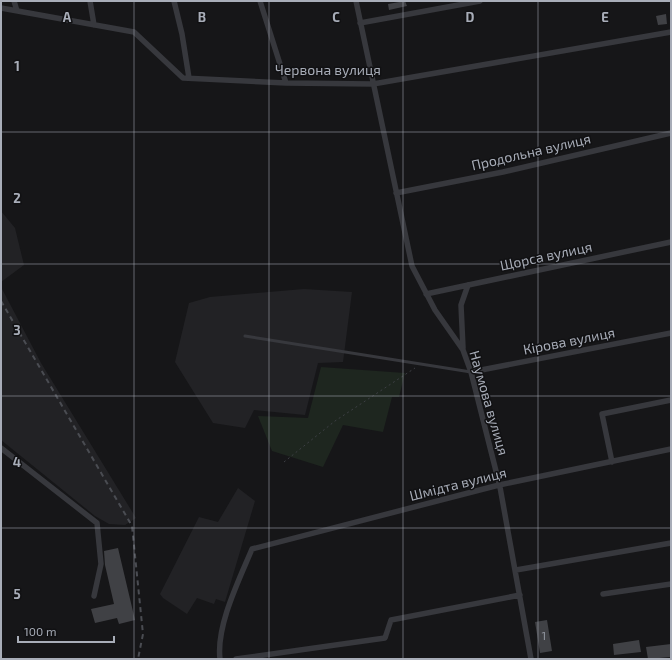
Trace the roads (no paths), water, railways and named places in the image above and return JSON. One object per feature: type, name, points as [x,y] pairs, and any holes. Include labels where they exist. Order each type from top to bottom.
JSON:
[{"type":"street","points":[[14,1],[17,11]]},
{"type":"street","points":[[90,1],[94,25]]},
{"type":"street","points":[[174,1],[182,34],[189,78]]},
{"type":"street","points":[[260,1],[286,83]]},
{"type":"street","name":"Наумова вулиця","points":[[356,1],[412,266],[435,310],[463,350],[471,372],[499,485],[516,570],[531,659]]},
{"type":"street","points":[[360,23],[480,1]]},
{"type":"street","name":"Червона вулиця","points":[[1,8],[134,32],[183,78],[286,83],[373,84],[671,32]]},
{"type":"street","name":"Продольна вулиця","points":[[396,193],[503,172],[671,133]]},
{"type":"street","name":"Щорса вулиця","points":[[426,294],[671,242]]},
{"type":"street","points":[[463,350],[461,305],[468,285]]},
{"type":"street","name":"Кірова вулиця","points":[[471,372],[671,333]]},
{"type":"street","points":[[612,462],[602,414],[671,400]]},
{"type":"street","points":[[1,448],[97,523],[101,564],[94,596]]},
{"type":"street","name":"Шмідта вулиця","points":[[220,659],[218,645],[229,608],[252,549],[499,485],[671,449]]},
{"type":"street","points":[[516,570],[671,542]]},
{"type":"street","points":[[603,594],[671,584]]},
{"type":"street","points":[[236,659],[385,638],[391,620],[520,595]]},
{"type":"lane","points":[[245,336],[471,372]]},
{"type":"railway","points":[[1,301],[132,526],[143,634],[138,659]]}]
